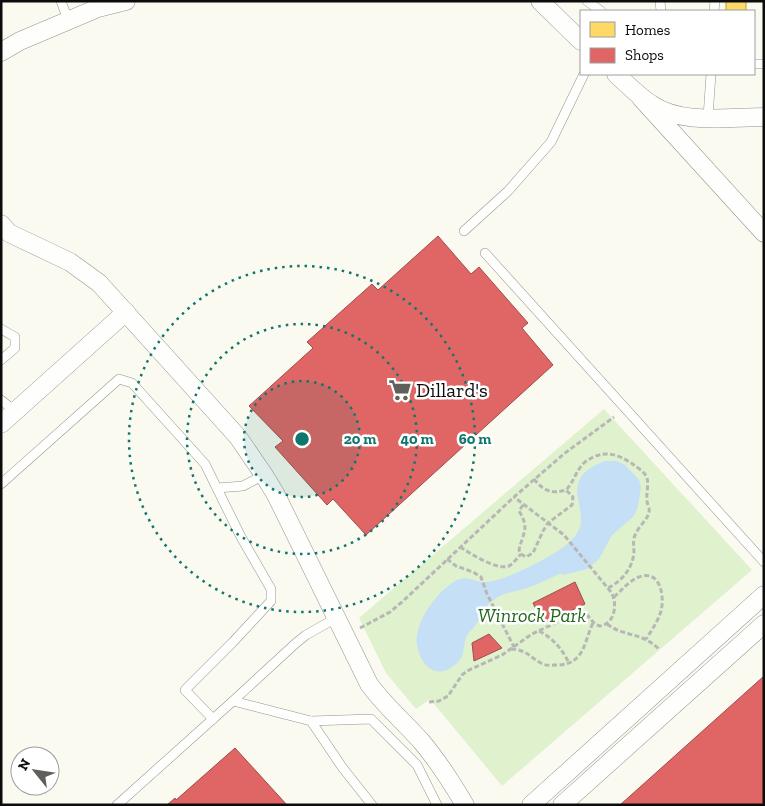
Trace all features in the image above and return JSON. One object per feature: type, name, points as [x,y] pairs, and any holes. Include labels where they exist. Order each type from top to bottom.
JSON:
[{"type":"street","points":[[1,52],[20,40],[68,20],[98,8],[126,1]]},
{"type":"street","points":[[540,1],[580,40]]},
{"type":"street","points":[[617,75],[641,98],[764,233]]},
{"type":"street","points":[[641,98],[656,108],[673,115],[686,117],[764,117]]},
{"type":"street","points":[[4,230],[55,254],[84,271],[99,284],[233,432],[264,475],[369,684],[428,750],[465,805]]},
{"type":"street","points":[[1,424],[126,312]]},
{"type":"street","points":[[530,805],[764,595]]},
{"type":"street","points":[[562,805],[764,624]]},
{"type":"lane","points":[[61,1],[68,20]]},
{"type":"lane","points":[[587,1],[600,10]]},
{"type":"lane","points":[[464,231],[508,191],[551,142],[584,75]]},
{"type":"lane","points":[[708,117],[711,75]]},
{"type":"lane","points":[[486,253],[764,562]]},
{"type":"lane","points":[[1,329],[15,337],[15,348],[1,360]]},
{"type":"lane","points":[[1,484],[119,379],[132,383],[205,464],[241,537],[271,589],[271,601],[234,642],[185,690],[213,718]]},
{"type":"lane","points":[[1,400],[15,411]]},
{"type":"lane","points":[[217,488],[243,486],[264,475]]},
{"type":"lane","points":[[117,805],[296,643],[336,618]]},
{"type":"lane","points":[[233,701],[311,721],[371,719],[417,765],[437,805]]},
{"type":"lane","points":[[311,721],[342,767],[372,805]]},
{"type":"path","points":[[360,628],[390,612],[534,479],[565,453],[614,417]]},
{"type":"path","points":[[534,479],[546,491],[560,492],[566,490],[575,474],[585,463],[606,454],[613,454],[624,458],[647,477],[649,511],[637,529],[632,562],[625,575],[608,588]]},
{"type":"path","points":[[523,505],[519,511],[526,525],[518,550],[526,557],[533,553],[548,523],[572,505],[573,497],[566,490]]},
{"type":"path","points":[[429,702],[439,701],[448,696],[464,673],[490,661],[538,630],[581,611],[593,623],[600,626],[608,624],[611,620],[614,611],[614,596],[608,588],[564,535],[514,497]]},
{"type":"path","points":[[460,547],[474,556],[501,566],[509,566],[521,554]]},
{"type":"path","points":[[447,559],[456,566],[479,574],[512,648],[527,653],[544,664],[569,663],[576,658],[584,650],[593,623]]},
{"type":"path","points":[[614,596],[632,580],[640,577],[650,577],[657,582],[662,592],[662,605],[657,621],[646,639]]},
{"type":"path","points":[[608,624],[618,631],[646,639],[658,649]]},
{"type":"path","points":[[538,630],[556,643],[565,654],[569,663]]},
{"type":"green space","name":"Winrock Park","points":[[604,409],[752,570],[502,786],[430,699],[416,709],[386,673],[359,618]]},
{"type":"water","points":[[605,461],[617,461],[625,465],[639,480],[641,487],[638,507],[634,516],[612,535],[599,559],[587,569],[563,575],[561,573],[495,599],[488,604],[468,634],[462,657],[458,662],[444,671],[432,670],[427,666],[419,653],[417,636],[424,616],[437,597],[444,589],[460,579],[467,578],[483,582],[499,579],[539,562],[567,544],[576,534],[581,522],[578,495],[579,481],[586,471]]},
{"type":"building: Homes","points":[[726,1],[746,1],[746,10],[726,10]]},
{"type":"building: Shops","points":[[438,236],[471,274],[479,267],[528,323],[522,328],[553,365],[366,535],[333,499],[327,505],[275,447],[283,441],[249,406],[313,348],[307,342],[372,284],[378,290]]},
{"type":"building: Shops","points":[[575,582],[585,604],[543,624],[533,603]]},
{"type":"building: Shops","points":[[489,634],[502,648],[474,661],[472,643]]},
{"type":"building: Shops","points":[[764,676],[764,805],[620,805]]},
{"type":"building: Shops","points":[[235,748],[287,805],[167,805],[175,798],[176,800]]},
{"type":"place","name":"Dillard's","points":[[400,390]]}]
